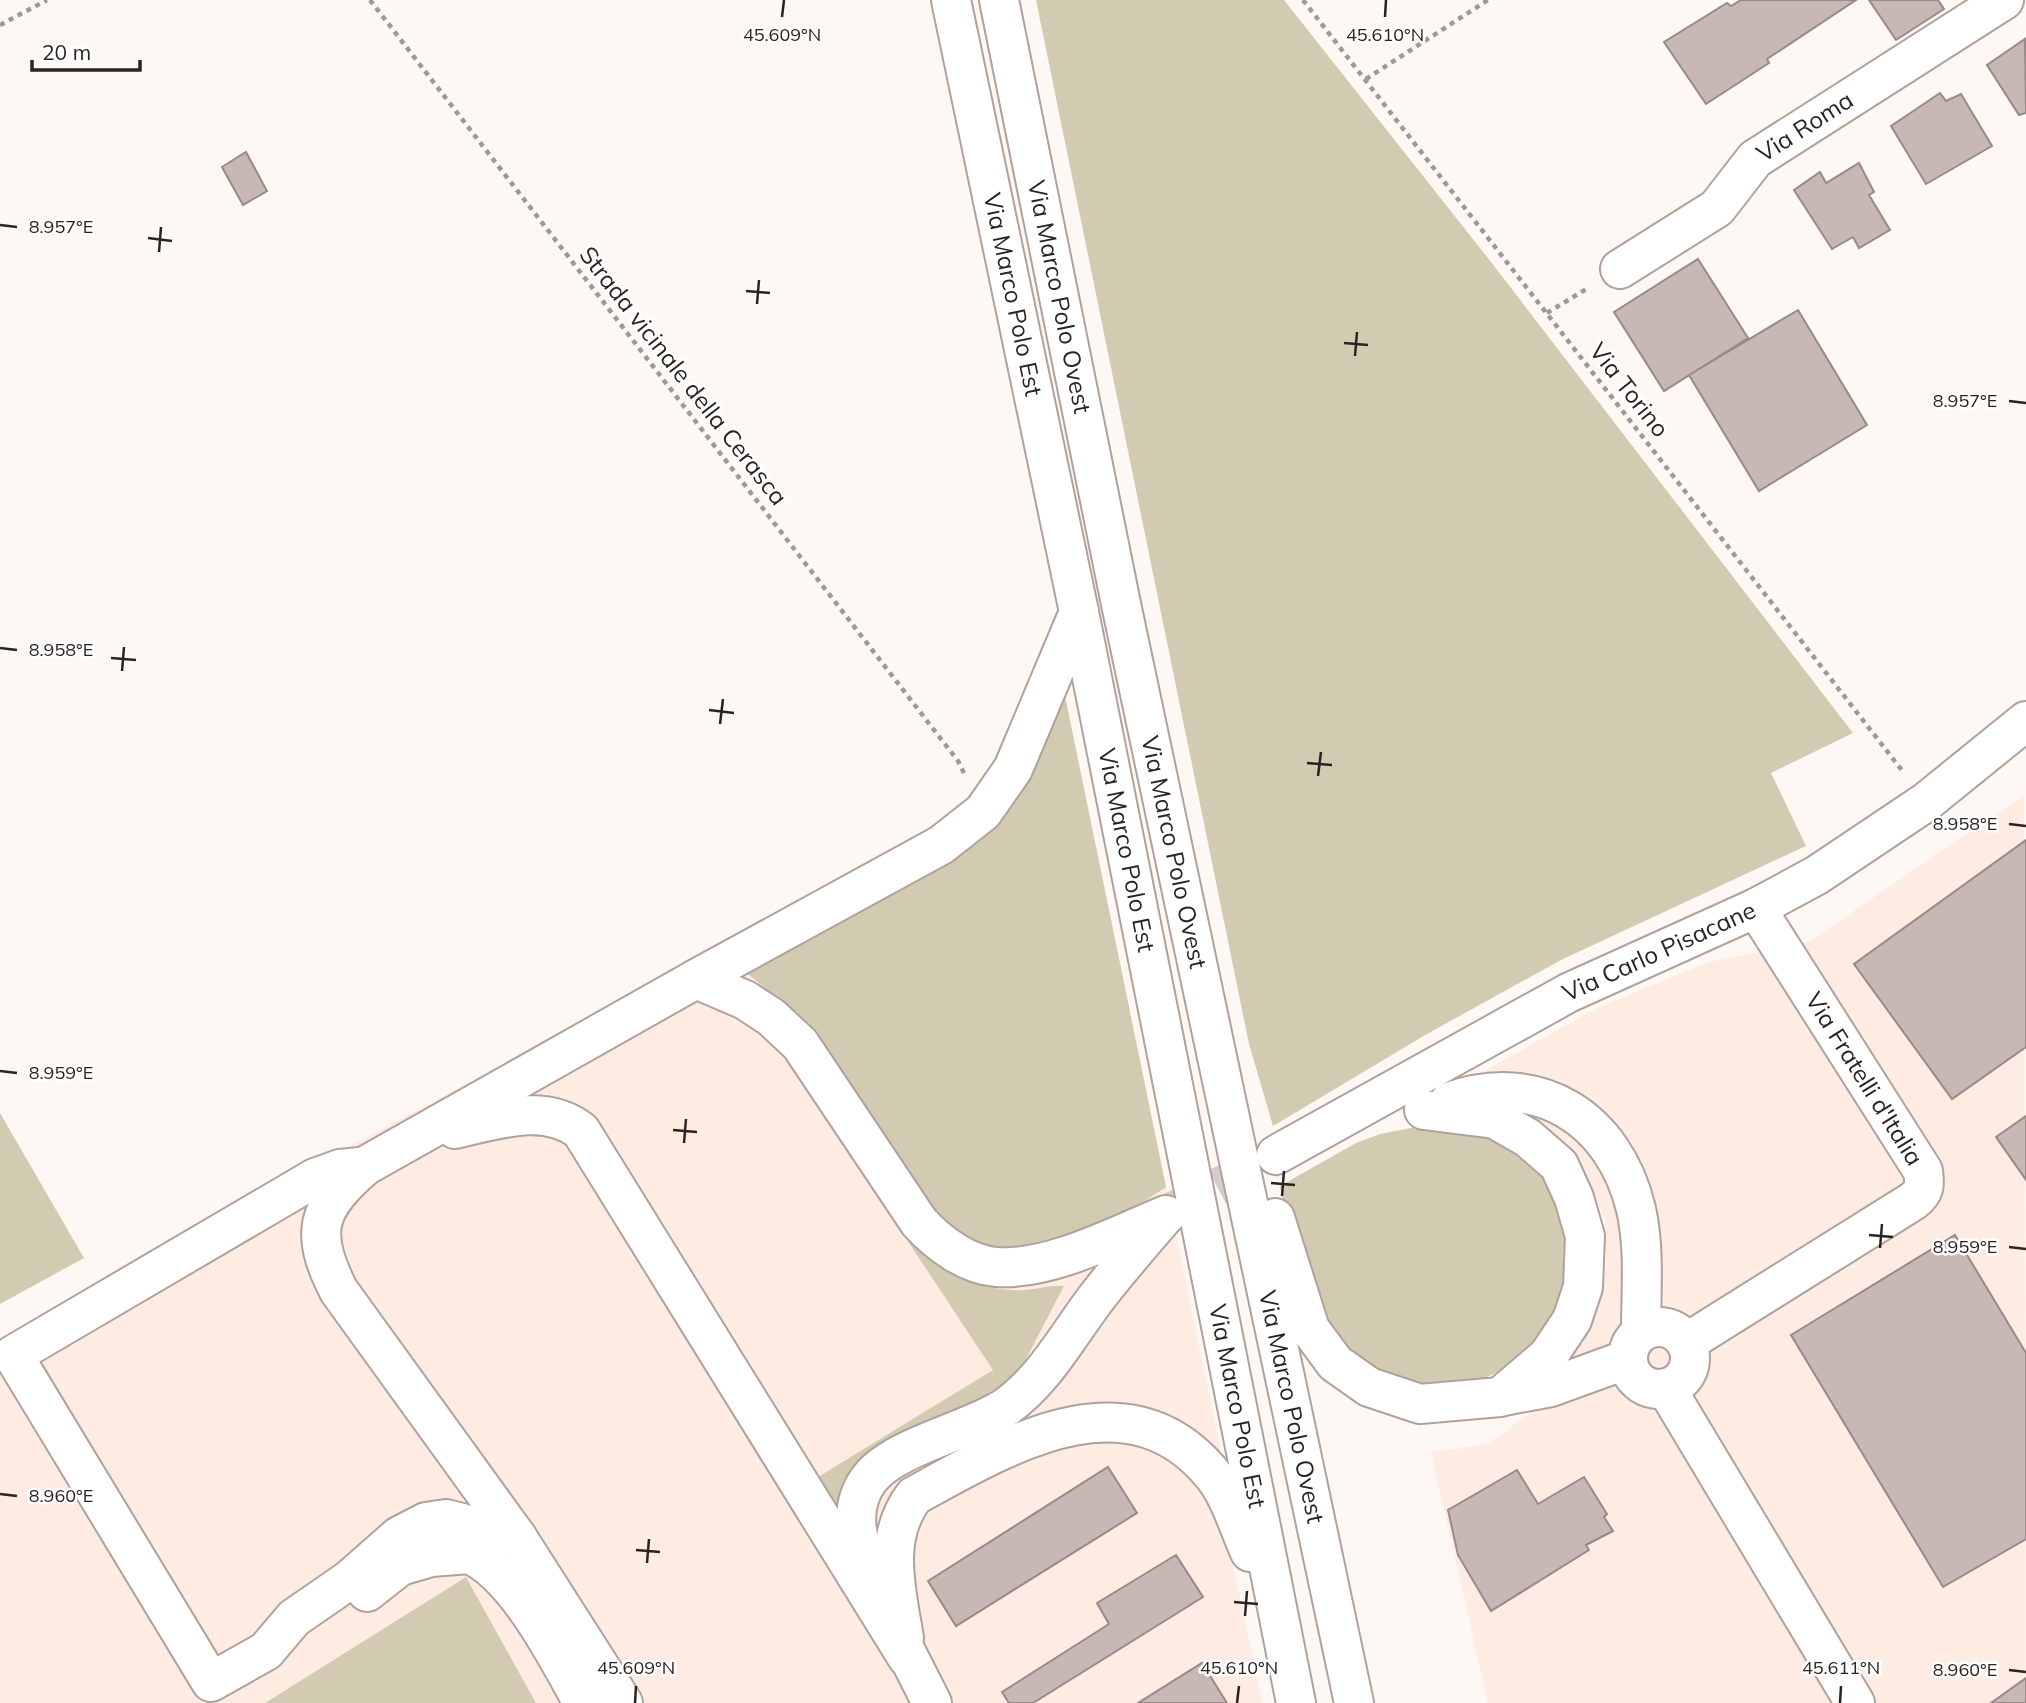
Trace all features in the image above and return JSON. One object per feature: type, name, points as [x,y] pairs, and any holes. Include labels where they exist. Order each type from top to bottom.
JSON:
[{"type":"street","name":"Via Marco Polo Est","points":[[951,0],[1079,612],[1296,1703]]},
{"type":"street","name":"Via Marco Polo Ovest","points":[[999,0],[1121,604],[1354,1703]]},
{"type":"street","name":"Via Roma","points":[[1619,269],[1717,208],[1755,159],[2004,0]]},
{"type":"street","points":[[623,1703],[494,1543],[339,1291],[328,1270],[320,1245],[328,1205],[337,1191],[365,1166],[425,1135],[696,979],[941,845],[983,812],[1013,769],[1079,612]]},
{"type":"street","name":"Via Carlo Pisacane","points":[[1424,1111],[1392,1114],[1287,1150],[1568,993],[1756,908],[1816,875],[1926,802],[2026,721]]},
{"type":"street","name":"Via Fratelli d'Italia","points":[[1686,1343],[1913,1201],[1921,1195],[1925,1184],[1923,1171],[1756,908]]},
{"type":"street","points":[[696,979],[745,1000],[771,1017],[800,1044],[919,1222],[939,1244],[993,1267],[1020,1267],[1077,1251],[1166,1215],[1095,1300],[1045,1370],[1007,1406],[887,1464],[872,1475],[863,1488],[856,1510],[856,1538],[871,1581],[932,1703]]},
{"type":"street","points":[[1209,1013],[1310,1329],[1335,1363],[1369,1387],[1420,1404],[1500,1397],[1551,1387],[1634,1345],[1661,1327],[1671,1329],[1686,1343],[1689,1352],[1687,1370],[1682,1378],[1666,1388],[1657,1389],[1640,1383],[1629,1368],[1634,1345],[1642,1245],[1636,1209],[1622,1166],[1596,1133],[1564,1105],[1538,1095],[1513,1091],[1463,1097],[1424,1111]]},
{"type":"street","points":[[1424,1111],[1494,1119],[1528,1138],[1559,1165],[1574,1198],[1585,1236],[1583,1287],[1572,1320],[1548,1356],[1500,1397]]},
{"type":"street","points":[[425,1135],[523,1115],[552,1115],[569,1121],[580,1131],[908,1657]]},
{"type":"street","points":[[365,1166],[340,1169],[315,1178],[12,1355],[211,1682],[266,1651],[294,1618],[349,1580],[399,1536],[426,1522],[446,1519],[463,1522],[494,1543]]},
{"type":"street","points":[[1666,1388],[1855,1703]]},
{"type":"street","points":[[908,1657],[894,1578],[894,1541],[901,1513],[914,1496],[1038,1436],[1085,1422],[1119,1421],[1151,1427],[1184,1446],[1214,1477],[1251,1555],[1284,1646]]},
{"type":"street","points":[[494,1543],[487,1561],[500,1574],[551,1646],[583,1703]]},
{"type":"path","points":[[0,25],[47,0]]},
{"type":"path","name":"Strada vicinale della Cerasca","points":[[370,0],[941,739],[965,775]]},
{"type":"path","name":"Via Torino","points":[[1303,0],[1926,802]]},
{"type":"path","points":[[1366,79],[1488,0]]},
{"type":"path","points":[[1547,313],[1619,269]]},
{"type":"shaded area","points":[[1036,0],[1284,0],[1491,262],[1853,733],[1771,773],[1806,846],[1561,960],[1427,1034],[1273,1126],[1249,1044]]},
{"type":"shaded area","points":[[1065,696],[1220,1447],[1225,1526],[1262,1703],[536,1703],[466,1577],[265,1703],[0,1703],[0,1354],[350,1146],[753,930],[771,960],[956,859],[1001,813],[1033,767]]},
{"type":"shaded area","points":[[1065,696],[1166,1187],[1125,1213],[1077,1236],[1052,1244],[1002,1251],[978,1247],[945,1228],[778,999],[747,973],[956,859],[1001,813],[1033,767]]},
{"type":"shaded area","points":[[2024,795],[2026,1703],[1488,1703],[1431,1452],[1488,1444],[1553,1396],[1595,1312],[1606,1265],[1606,1222],[1587,1178],[1564,1144],[1522,1111],[1454,1088],[1597,1008],[1709,962],[1808,942]]},
{"type":"shaded area","points":[[0,1113],[84,1258],[0,1304]]},
{"type":"shaded area","points":[[1431,1124],[1473,1129],[1520,1154],[1553,1192],[1563,1215],[1568,1239],[1568,1265],[1553,1321],[1548,1330],[1531,1349],[1512,1364],[1468,1382],[1444,1385],[1420,1384],[1367,1366],[1321,1318],[1311,1300],[1300,1269],[1280,1186],[1356,1143],[1380,1134]]},
{"type":"shaded area","points":[[901,1231],[942,1266],[972,1282],[1006,1290],[1064,1286],[1024,1363],[1005,1383],[924,1433],[875,1455],[850,1473],[842,1486],[837,1515],[813,1480],[993,1370]]},
{"type":"shaded area","points":[[466,1577],[536,1703],[265,1703]]},
{"type":"building","points":[[1741,0],[1856,0],[1767,59],[1769,63],[1706,104],[1664,42],[1727,3],[1731,6]]},
{"type":"building","points":[[1869,0],[1938,0],[1944,9],[1896,40]]},
{"type":"building","points":[[2025,39],[2026,113],[2019,115],[1987,65]]},
{"type":"building","points":[[1940,93],[1946,101],[1961,94],[1992,146],[1926,184],[1891,126]]},
{"type":"building","points":[[246,152],[267,191],[243,205],[222,167]]},
{"type":"building","points":[[1859,163],[1874,192],[1869,195],[1890,230],[1859,248],[1853,237],[1832,249],[1794,190],[1820,172],[1826,183]]},
{"type":"building","points":[[1698,259],[1748,338],[1664,391],[1614,312]]},
{"type":"building","points":[[1798,310],[1867,425],[1759,491],[1689,375]]},
{"type":"building","points":[[2026,840],[2026,1047],[1952,1099],[1854,964]]},
{"type":"building","points":[[2026,1116],[2026,1180],[1996,1137]]},
{"type":"building","points":[[1955,1235],[2026,1353],[2026,1539],[1943,1587],[1791,1335]]},
{"type":"building","points":[[1108,1467],[1137,1513],[956,1626],[928,1581]]},
{"type":"building","points":[[1517,1470],[1538,1504],[1584,1477],[1607,1514],[1604,1517],[1613,1531],[1586,1545],[1589,1550],[1491,1611],[1458,1555],[1448,1510]]},
{"type":"building","points":[[1176,1555],[1203,1597],[1033,1703],[1009,1703],[1002,1692],[1109,1624],[1097,1603]]},
{"type":"building","points":[[1202,1663],[1227,1703],[1138,1703]]},
{"type":"building","points":[[2026,1678],[2026,1703],[1991,1703]]},
{"type":"tunnel","points":[[1167,1214],[1272,1158]]}]
